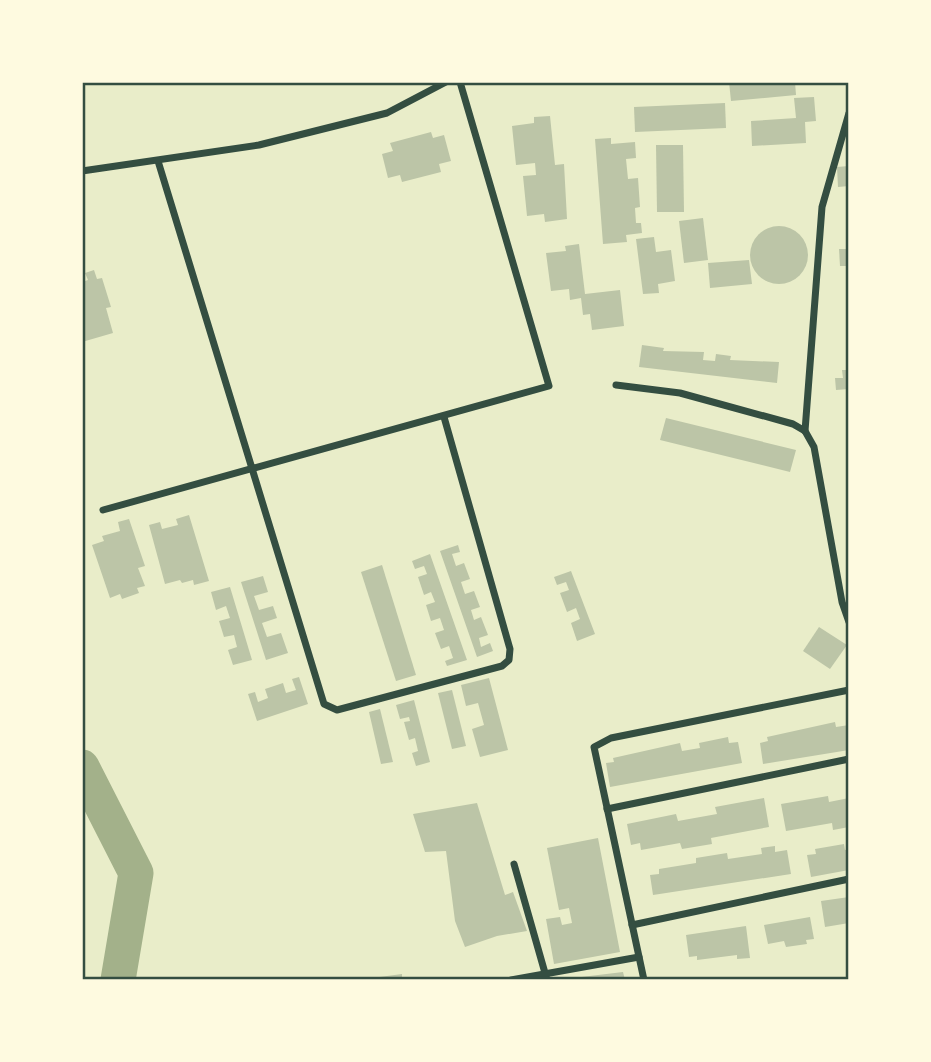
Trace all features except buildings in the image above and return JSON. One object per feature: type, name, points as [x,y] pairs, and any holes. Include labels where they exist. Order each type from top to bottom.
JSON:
[{"type":"street","points":[[82,171],[259,145],[387,113],[446,82]]},
{"type":"street","points":[[103,510],[253,466],[444,417],[549,386],[460,82]]},
{"type":"street","points":[[849,113],[822,207],[806,431],[814,447],[842,602],[849,622]]},
{"type":"street","points":[[158,161],[324,705],[337,710],[502,666],[509,660],[510,649],[444,417]]},
{"type":"street","points":[[616,385],[714,401],[793,424],[806,431]]},
{"type":"street","points":[[644,980],[594,747],[611,738],[849,690]]},
{"type":"street","points":[[607,809],[849,759]]},
{"type":"street","points":[[514,864],[546,977]]},
{"type":"street","points":[[632,925],[849,879]]},
{"type":"street","points":[[511,980],[546,977],[639,957]]},
{"type":"waterway","points":[[82,767],[136,873],[118,980]]}]
